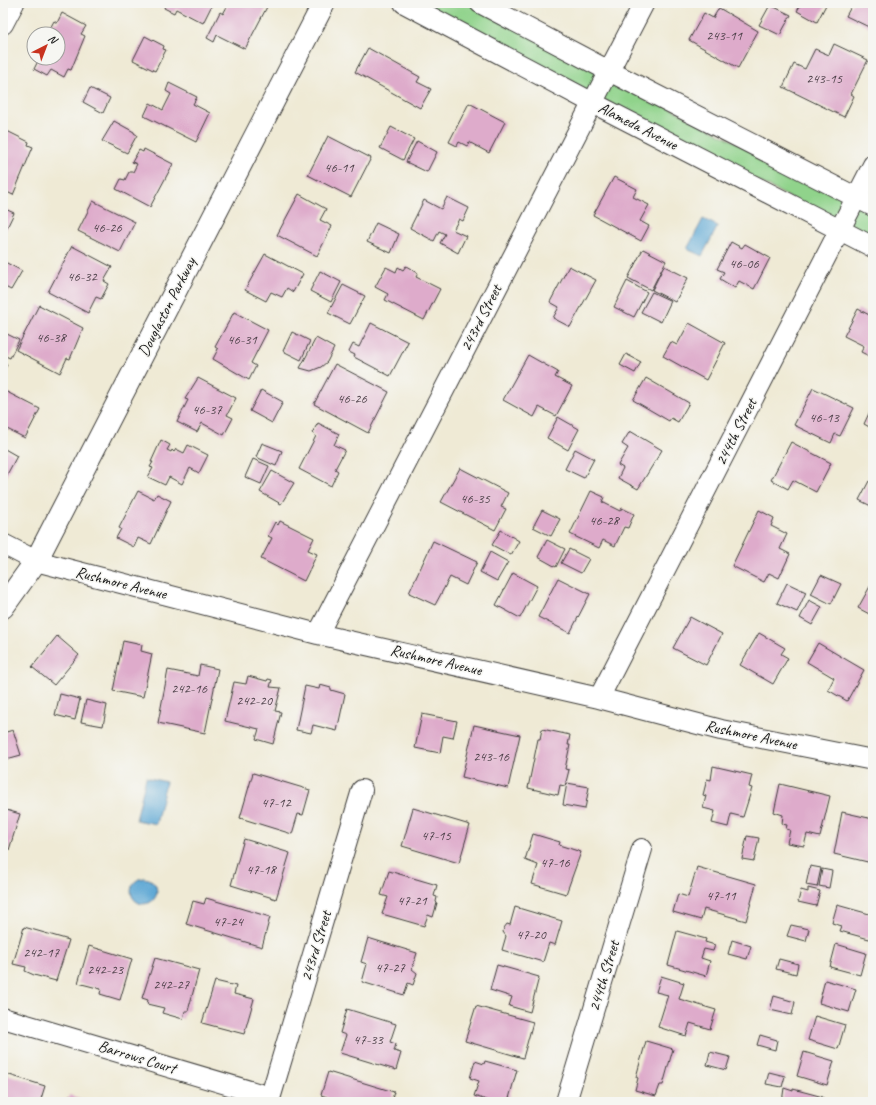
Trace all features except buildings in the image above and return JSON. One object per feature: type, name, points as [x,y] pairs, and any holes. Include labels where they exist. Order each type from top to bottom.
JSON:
[{"type":"main road","name":"Douglaston Parkway","points":[[3,606],[36,561],[324,3]]},
{"type":"street","points":[[3,24],[14,3]]},
{"type":"street","name":"Alameda Avenue","points":[[404,3],[596,96],[873,247]]},
{"type":"street","points":[[480,3],[864,202]]},
{"type":"street","name":"243rd Street","points":[[318,634],[644,3]]},
{"type":"street","name":"244th Street","points":[[599,698],[839,229],[864,202],[873,165]]},
{"type":"street","name":"Rushmore Avenue","points":[[3,544],[36,561],[318,634],[599,698],[721,730],[873,760]]},
{"type":"street","name":"243rd Street","points":[[269,1100],[362,790]]},
{"type":"street","name":"244th Street","points":[[566,1102],[642,849]]},
{"type":"street","name":"Barrows Court","points":[[3,1018],[269,1100]]},
{"type":"green space","points":[[418,3],[468,3],[873,213],[873,241]]},
{"type":"water","points":[[703,219],[718,226],[702,256],[687,249]]},
{"type":"water","points":[[146,777],[166,782],[156,824],[136,820]]},
{"type":"water","points":[[144,878],[153,882],[157,891],[153,900],[144,904],[135,900],[131,891],[135,882]]}]
